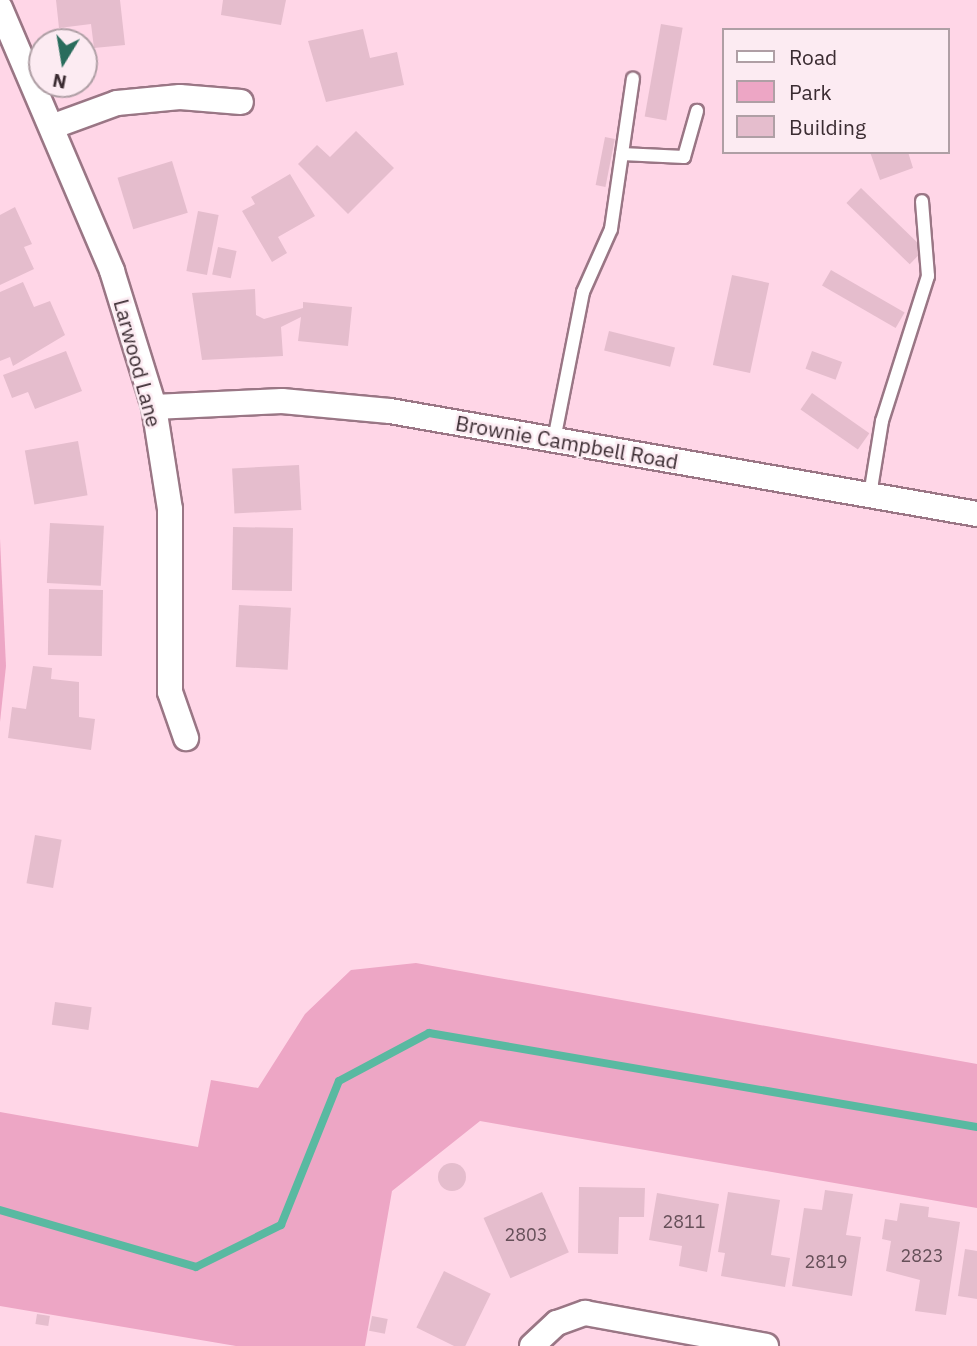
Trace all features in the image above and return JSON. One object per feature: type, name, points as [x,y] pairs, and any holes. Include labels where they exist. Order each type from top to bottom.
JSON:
[{"type":"street","name":"Larwood Lane","points":[[0,8],[54,126],[113,271],[153,407],[170,509],[170,692],[186,738]]},
{"type":"street","points":[[54,126],[117,103],[180,97],[241,102]]},
{"type":"street","name":"Brownie Campbell Road","points":[[153,407],[282,401],[390,411],[977,514]]},
{"type":"street","points":[[536,1342],[585,1313],[766,1346]]},
{"type":"lane","points":[[554,440],[583,292],[611,229],[633,79]]},
{"type":"lane","points":[[622,154],[684,158],[696,111]]},
{"type":"lane","points":[[870,495],[882,421],[929,276],[922,201]]},
{"type":"green space","points":[[0,539],[6,666],[0,722]]},
{"type":"green space","points":[[416,963],[977,1064],[977,1208],[480,1121],[392,1191],[365,1346],[236,1346],[0,1306],[0,1112],[198,1147],[211,1080],[258,1088],[305,1014],[351,970]]},
{"type":"building","points":[[56,0],[120,0],[125,45],[98,48],[98,28],[92,28],[91,24],[59,28]]},
{"type":"building","points":[[223,0],[286,0],[281,25],[221,15]]},
{"type":"building","points":[[661,24],[683,28],[666,120],[645,117]]},
{"type":"building","points":[[363,29],[370,58],[397,52],[404,85],[326,102],[308,41]]},
{"type":"building","points":[[356,131],[394,168],[348,214],[298,164],[317,145],[330,157]]},
{"type":"building","points":[[605,137],[615,139],[605,187],[596,185]]},
{"type":"building","points":[[871,154],[909,154],[913,168],[880,180]]},
{"type":"building","points":[[172,161],[188,213],[133,229],[117,178]]},
{"type":"building","points":[[290,174],[315,216],[278,237],[287,253],[272,262],[242,211],[255,204],[251,197]]},
{"type":"building","points":[[861,188],[924,249],[910,264],[846,203]]},
{"type":"building","points":[[15,207],[32,244],[24,247],[34,269],[0,285],[0,215]]},
{"type":"building","points":[[198,211],[219,215],[207,275],[186,271]]},
{"type":"building","points":[[218,247],[237,251],[231,278],[212,274]]},
{"type":"building","points":[[831,270],[905,312],[896,328],[822,286]]},
{"type":"building","points":[[732,275],[769,283],[750,373],[713,365]]},
{"type":"building","points":[[23,282],[34,307],[50,301],[65,335],[13,366],[10,357],[0,361],[0,292]]},
{"type":"building","points":[[255,289],[256,315],[264,319],[303,308],[303,302],[352,307],[348,346],[298,341],[301,317],[281,327],[283,356],[202,360],[192,293]]},
{"type":"building","points":[[609,331],[675,347],[670,367],[604,350]]},
{"type":"building","points":[[66,351],[82,391],[35,409],[28,392],[12,398],[3,375]]},
{"type":"building","points":[[812,351],[842,362],[836,380],[806,369]]},
{"type":"building","points":[[812,393],[869,433],[858,450],[801,409]]},
{"type":"building","points":[[78,441],[88,495],[34,505],[25,450]]},
{"type":"building","points":[[299,465],[301,510],[234,513],[232,469]]},
{"type":"building","points":[[50,523],[104,526],[101,586],[47,583]]},
{"type":"building","points":[[233,527],[293,528],[292,591],[232,590]]},
{"type":"building","points":[[49,589],[103,590],[102,656],[48,655]]},
{"type":"building","points":[[239,605],[291,608],[288,670],[236,667]]},
{"type":"building","points":[[33,666],[52,668],[51,679],[79,682],[79,717],[95,719],[91,750],[8,738],[12,707],[26,709]]},
{"type":"building","points":[[35,835],[62,840],[53,888],[26,883]]},
{"type":"building","points":[[55,1002],[92,1007],[88,1030],[52,1025]]},
{"type":"building","points":[[452,1163],[462,1167],[466,1177],[462,1187],[452,1191],[442,1187],[438,1177],[442,1167]]},
{"type":"building","points":[[579,1187],[645,1188],[644,1217],[619,1217],[618,1254],[578,1253]]},
{"type":"building","points":[[825,1190],[853,1194],[846,1235],[861,1237],[852,1296],[792,1286],[804,1208],[822,1210]]},
{"type":"building","points":[[542,1192],[569,1252],[510,1278],[484,1218]]},
{"type":"building","points":[[728,1192],[780,1200],[771,1255],[790,1258],[785,1287],[721,1276],[725,1253],[718,1252]]},
{"type":"building","points":[[657,1193],[719,1204],[707,1272],[679,1266],[682,1246],[649,1240]]},
{"type":"building","points":[[900,1203],[929,1207],[928,1217],[960,1222],[946,1315],[915,1311],[920,1280],[886,1271],[891,1241],[882,1239],[885,1219],[897,1221]]},
{"type":"building","points":[[965,1249],[977,1251],[977,1299],[958,1296]]},
{"type":"building","points":[[444,1271],[491,1294],[465,1346],[454,1346],[416,1328]]},
{"type":"building","points":[[37,1314],[50,1316],[48,1326],[35,1324]]},
{"type":"building","points":[[372,1316],[388,1319],[385,1334],[369,1331]]},
{"type":"waterway","points":[[0,1210],[196,1267],[281,1225],[339,1081],[429,1033],[977,1127]]}]
